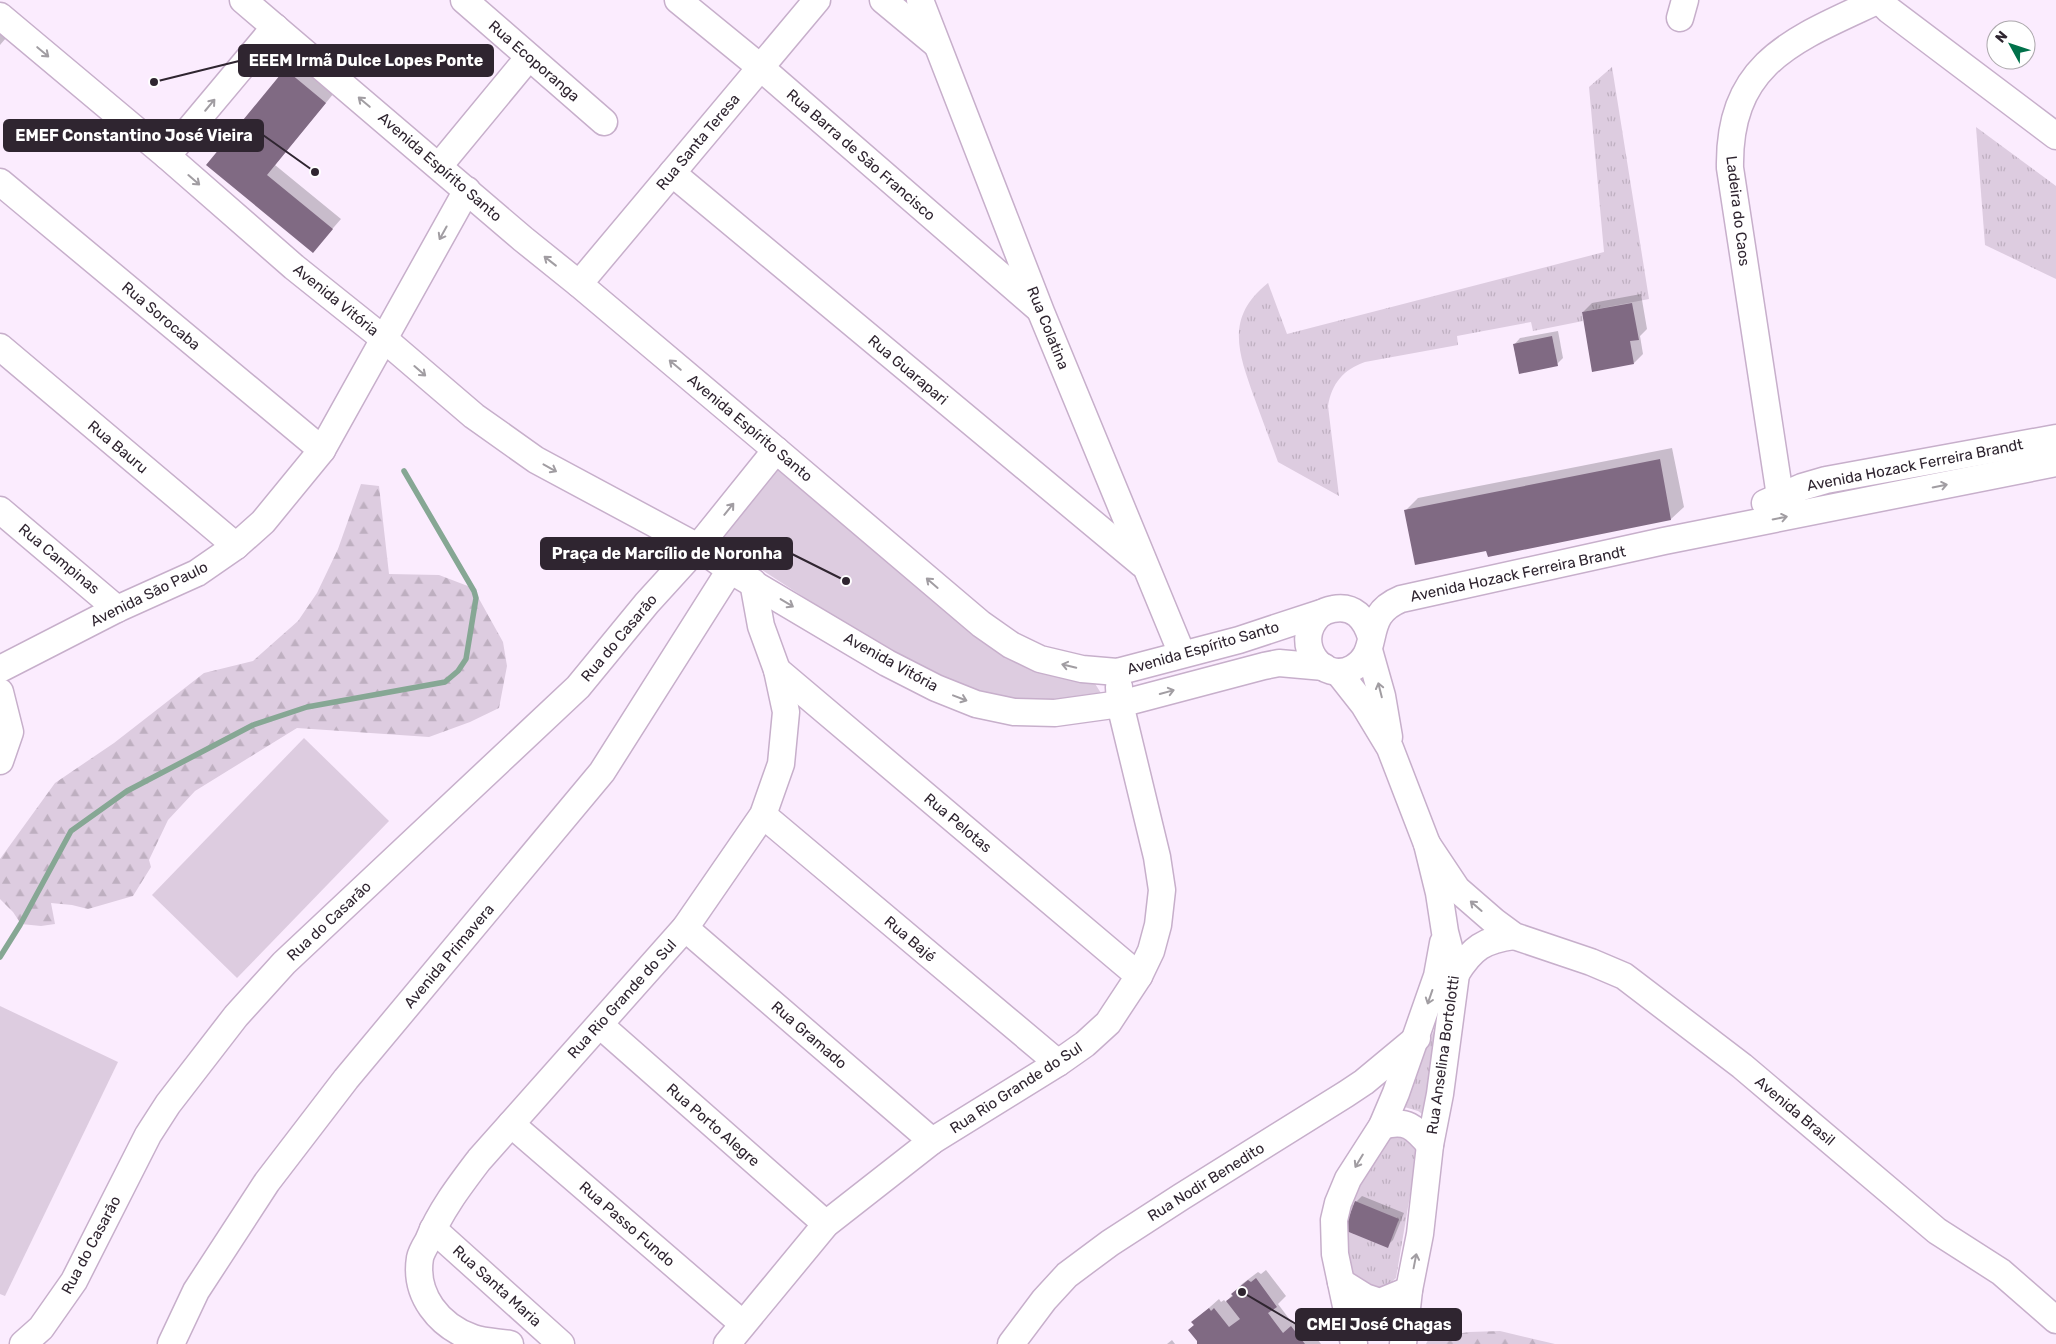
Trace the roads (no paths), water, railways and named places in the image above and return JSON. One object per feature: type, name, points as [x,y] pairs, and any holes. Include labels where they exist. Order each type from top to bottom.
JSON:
[{"type":"street","name":"Avenida Espírito Santo","points":[[243,0],[523,239],[579,284],[981,624],[1012,645],[1040,659],[1082,669],[1118,672],[1239,640],[1328,611]]},
{"type":"street","name":"Rua Ecoporanga","points":[[464,0],[604,122]]},
{"type":"street","name":"Rua Barra de São Francisco","points":[[678,0],[760,68],[1041,312]]},
{"type":"street","name":"Rua Santa Teresa","points":[[579,284],[817,0]]},
{"type":"street","points":[[883,0],[938,46]]},
{"type":"street","name":"Rua Colatina","points":[[920,0],[1041,312],[1144,566],[1182,654]]},
{"type":"street","points":[[1879,0],[1889,10],[2056,136]]},
{"type":"street","name":"Ladeira do Caos","points":[[1780,496],[1730,168],[1731,136],[1740,105],[1747,90],[1768,62],[1796,40],[1879,0]]},
{"type":"street","name":"Avenida Vitória","points":[[0,16],[167,156],[294,267],[384,339],[474,416],[536,460],[698,547],[730,570],[887,663],[936,688],[976,704],[1014,712],[1055,713],[1113,705],[1264,666],[1286,664],[1331,669]]},
{"type":"street","points":[[167,156],[275,27]]},
{"type":"street","points":[[439,166],[529,58]]},
{"type":"street","name":"Rua Guarapari","points":[[672,173],[1144,566]]},
{"type":"street","name":"Rua Sorocaba","points":[[0,182],[322,450]]},
{"type":"street","name":"Avenida São Paulo","points":[[0,669],[117,609],[197,573],[236,546],[263,522],[322,450],[467,190]]},
{"type":"street","name":"Rua Bauru","points":[[0,347],[236,546]]},
{"type":"street","name":"Avenida Hozack Ferreira Brandt","points":[[1664,542],[1715,525],[1802,487],[1826,480],[2056,438]]},
{"type":"street","points":[[698,547],[776,450]]},
{"type":"street","name":"Avenida Hozack Ferreira Brandt","points":[[1370,643],[1375,622],[1379,615],[1392,602],[1401,599],[1664,542],[2056,463]]},
{"type":"street","name":"Rua Campinas","points":[[0,510],[117,609]]},
{"type":"street","name":"Rua do Casarão","points":[[23,1344],[41,1328],[74,1281],[148,1135],[168,1104],[236,1016],[284,963],[578,687],[647,603],[698,547]]},
{"type":"street","name":"Avenida Primavera","points":[[171,1344],[196,1291],[267,1182],[346,1079],[602,772],[730,570]]},
{"type":"street","name":"Rua Rio Grande do Sul","points":[[510,1344],[473,1338],[454,1329],[434,1313],[423,1294],[420,1278],[420,1258],[433,1229],[456,1190],[511,1124],[685,928],[763,815],[782,764],[786,712],[777,670],[761,626],[753,582]]},
{"type":"street","name":"Avenida Hozack Ferreira Brandt","points":[[1328,611],[1372,598],[1401,599]]},
{"type":"street","points":[[1390,748],[1382,696],[1367,624],[1359,614],[1347,608],[1328,611],[1312,623],[1308,636],[1308,649],[1315,660],[1331,669],[1364,705],[1390,748],[1427,844],[1439,892],[1445,932]]},
{"type":"street","points":[[1331,669],[1352,669],[1363,662],[1370,643]]},
{"type":"street","name":"Rua Pelotas","points":[[777,670],[1139,976]]},
{"type":"street","points":[[1113,705],[1118,672]]},
{"type":"street","points":[[0,692],[10,732],[0,761]]},
{"type":"street","name":"Rua Rio Grande do Sul","points":[[727,1344],[826,1224],[932,1142],[1085,1044],[1108,1023],[1139,976],[1151,951],[1156,933],[1162,890],[1157,857],[1113,705]]},
{"type":"street","name":"Rua Bajé","points":[[763,815],[1058,1063]]},
{"type":"street","name":"Avenida Brasil","points":[[1427,844],[1457,889],[1514,936],[1591,962],[1624,976],[1742,1066],[1937,1231],[2000,1272],[2056,1320]]},
{"type":"street","name":"Rua Gramado","points":[[685,928],[932,1142]]},
{"type":"street","name":"Rua Anselina Bortolotti","points":[[1402,1344],[1409,1290],[1420,1234],[1430,1145],[1440,1094],[1456,974],[1445,932]]},
{"type":"street","name":"Rua Anselina Bortolotti","points":[[1354,1344],[1335,1254],[1334,1220],[1338,1203],[1348,1179],[1385,1119],[1417,1038],[1437,976],[1445,932]]},
{"type":"street","points":[[1456,974],[1466,958],[1478,947],[1495,939],[1514,936]]},
{"type":"street","name":"Rua Porto Alegre","points":[[600,1025],[826,1224]]},
{"type":"street","name":"Rua Nodir Benedito","points":[[1011,1344],[1044,1300],[1066,1276],[1102,1249],[1180,1197],[1364,1082],[1417,1038]]},
{"type":"street","points":[[1364,1082],[1376,1091],[1385,1119],[1393,1123],[1404,1123],[1419,1132],[1430,1145]]},
{"type":"street","name":"Rua Passo Fundo","points":[[511,1124],[743,1324]]},
{"type":"street","name":"Rua Santa Maria","points":[[433,1229],[561,1344]]},
{"type":"street","points":[[1341,1282],[1365,1297],[1380,1302],[1409,1290]]},
{"type":"waterway","points":[[0,957],[20,925],[71,831],[127,791],[253,725],[307,707],[445,682],[458,671],[466,659],[476,598],[474,591],[404,471]]},
{"type":"place","name":"EEEM Irmã Dulce Lopes Ponte","points":[[154,82]]},
{"type":"place","name":"EMEF Constantino José Vieira","points":[[315,172]]},
{"type":"place","name":"Praça de Marcílio de Noronha","points":[[846,581]]},
{"type":"place","name":"CMEI José Chagas","points":[[1242,1292]]}]
